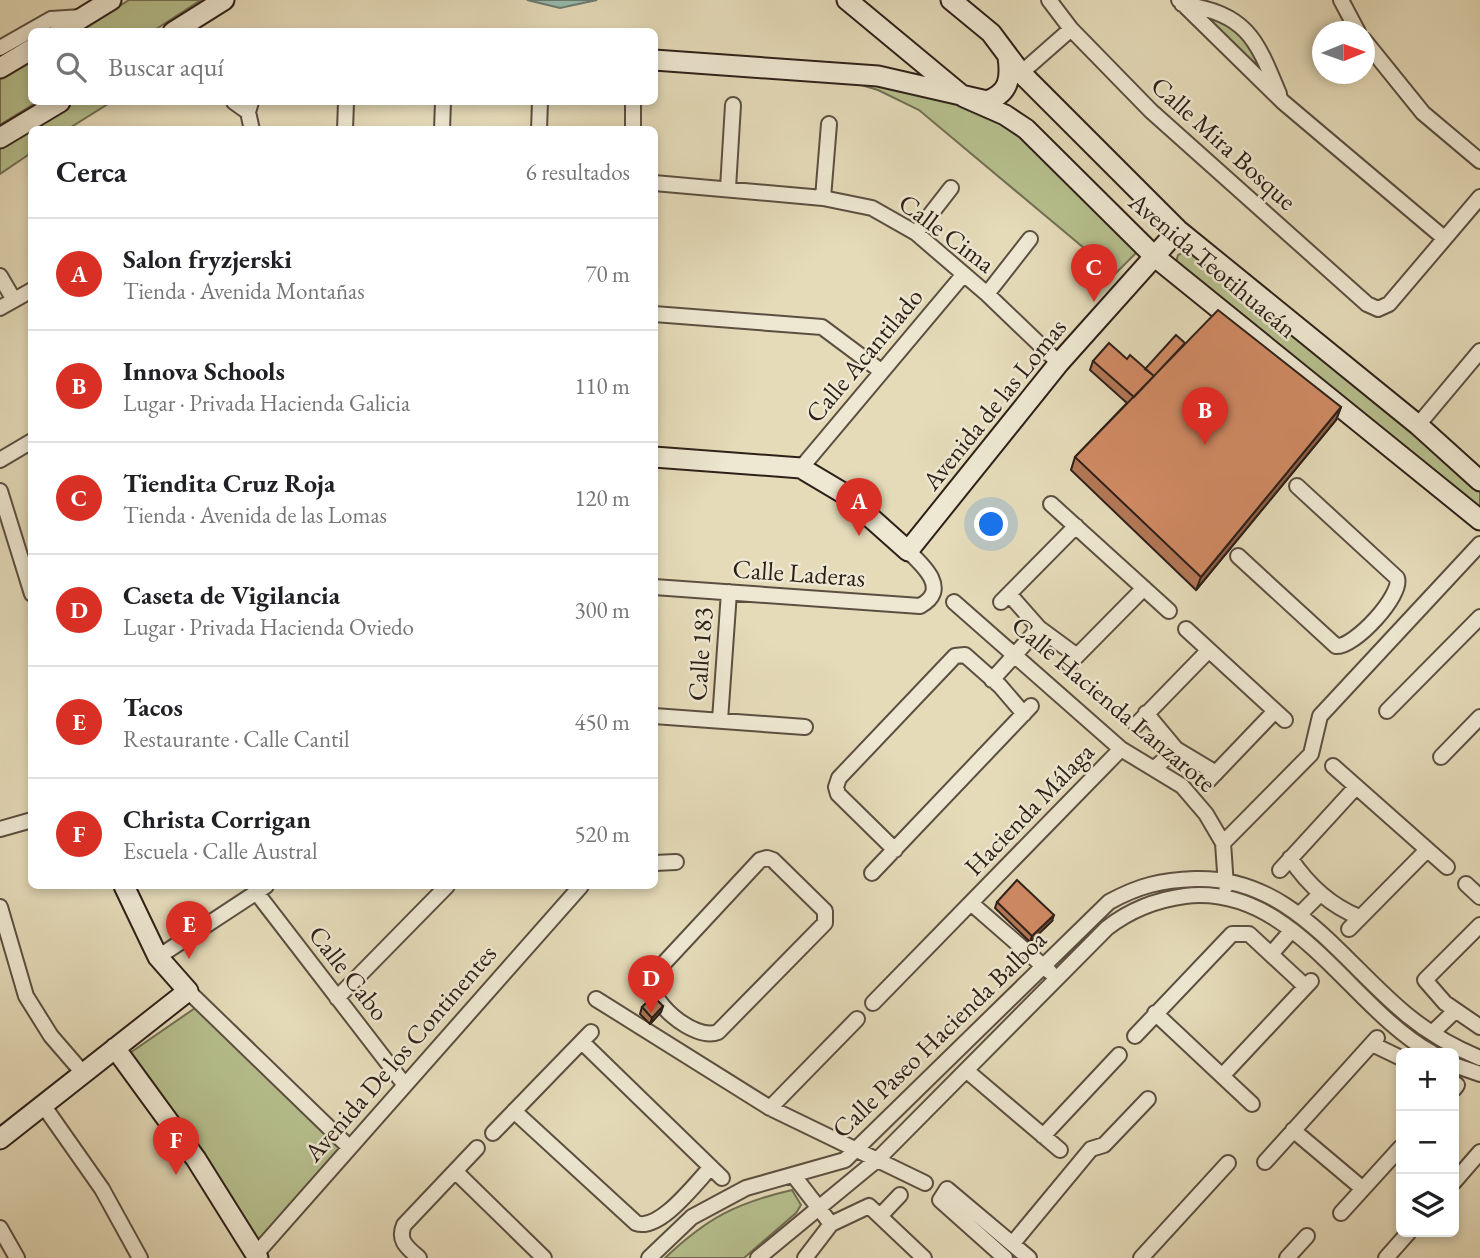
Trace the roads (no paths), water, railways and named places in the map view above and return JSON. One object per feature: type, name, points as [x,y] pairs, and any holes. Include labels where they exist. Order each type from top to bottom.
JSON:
[{"type":"main road","points":[[65,28],[111,0]]},
{"type":"main road","points":[[179,28],[224,0]]},
{"type":"main road","name":"Avenida Teotihuacán","points":[[847,0],[964,97],[1006,115],[1026,129],[1154,256],[1480,520]]},
{"type":"main road","name":"Avenida Teotihuacán","points":[[951,0],[967,8],[991,33],[1021,73],[1178,230],[1418,425],[1480,481]]},
{"type":"main road","points":[[0,68],[28,51]]},
{"type":"main road","points":[[658,60],[878,76],[987,101],[998,97],[1007,88],[1009,57]]},
{"type":"main road","points":[[0,138],[55,105]]},
{"type":"main road","name":"Avenida de las Lomas","points":[[908,551],[1059,363],[1178,230]]},
{"type":"main road","points":[[658,457],[801,468],[843,493],[908,551]]},
{"type":"main road","points":[[0,1139],[188,991],[158,957],[125,889]]},
{"type":"main road","points":[[115,1048],[196,1159],[257,1256]]},
{"type":"street","name":"Calle Mira Bosque","points":[[1049,0],[1071,29],[1151,111],[1367,304],[1378,309],[1389,304],[1444,238]]},
{"type":"street","points":[[1341,0],[1352,21]]},
{"type":"street","points":[[1181,2],[1213,9],[1227,15],[1242,27],[1261,51],[1283,102]]},
{"type":"street","points":[[1181,2],[1283,102],[1444,238],[1480,197]]},
{"type":"street","points":[[35,28],[51,19],[83,17]]},
{"type":"street","points":[[1021,73],[1071,29]]},
{"type":"street","points":[[0,48],[28,32]]},
{"type":"street","points":[[1375,54],[1423,113],[1480,161]]},
{"type":"street","points":[[345,126],[346,105]]},
{"type":"street","points":[[442,126],[443,105]]},
{"type":"street","points":[[539,126],[540,105]]},
{"type":"street","points":[[633,105],[633,126]]},
{"type":"street","points":[[729,188],[733,105]]},
{"type":"street","points":[[250,107],[252,126]]},
{"type":"street","points":[[824,198],[829,124]]},
{"type":"street","name":"Calle Cima","points":[[658,183],[824,198],[872,208],[916,233],[986,293],[1059,363]]},
{"type":"street","points":[[916,233],[951,188]]},
{"type":"street","points":[[986,293],[1030,239]]},
{"type":"street","name":"Calle Acantilado","points":[[801,468],[964,274]]},
{"type":"street","points":[[0,276],[14,300]]},
{"type":"street","points":[[0,309],[28,292]]},
{"type":"street","points":[[658,314],[822,327],[881,371]]},
{"type":"street","points":[[1418,425],[1480,351]]},
{"type":"street","points":[[0,460],[28,442]]},
{"type":"street","points":[[1238,556],[1336,646],[1347,644],[1374,622],[1397,588],[1397,578],[1297,486]]},
{"type":"street","points":[[0,491],[5,525],[28,584]]},
{"type":"street","points":[[1051,503],[1169,611]]},
{"type":"street","points":[[1076,526],[1005,598],[1073,660],[1144,588]]},
{"type":"street","points":[[1223,843],[1311,754],[1320,716],[1480,544]]},
{"type":"street","name":"Calle Laderas","points":[[658,587],[920,606],[929,601],[934,593],[930,572],[908,551]]},
{"type":"street","name":"Calle 183","points":[[720,720],[729,592]]},
{"type":"street","name":"Calle Hacienda Lanzarote","points":[[954,602],[1121,749],[1182,786],[1206,814],[1223,843],[1228,880],[1224,897]]},
{"type":"street","points":[[1387,711],[1480,617]]},
{"type":"street","points":[[1374,622],[1390,638]]},
{"type":"street","points":[[992,680],[1039,628]]},
{"type":"street","points":[[1186,629],[1209,650],[1280,715],[1213,777],[1141,719],[1209,650]]},
{"type":"street","points":[[872,873],[895,850],[1028,710],[965,655],[955,656],[839,778],[836,787],[838,794],[895,850]]},
{"type":"street","points":[[658,716],[805,727]]},
{"type":"street","points":[[1441,757],[1480,717]]},
{"type":"street","name":"Hacienda Málaga","points":[[873,1003],[1121,749]]},
{"type":"street","points":[[1156,768],[1176,749]]},
{"type":"street","points":[[1333,766],[1447,867]]},
{"type":"street","points":[[1280,870],[1356,787]]},
{"type":"street","points":[[0,829],[28,821]]},
{"type":"street","points":[[1349,929],[1427,850]]},
{"type":"street","points":[[1290,858],[1320,894],[1338,908],[1359,917]]},
{"type":"street","points":[[761,860],[773,860],[825,911],[825,923],[718,1032],[702,1034],[671,1015],[651,989],[653,975],[761,860]]},
{"type":"street","points":[[658,863],[676,862]]},
{"type":"street","name":"Calle Paseo Hacienda Balboa","points":[[649,1258],[692,1217],[746,1188],[845,1160],[1109,902],[1140,886],[1167,880],[1228,880],[1265,891],[1300,914],[1405,1013],[1432,1033],[1480,1058]]},
{"type":"street","points":[[1466,884],[1480,897]]},
{"type":"street","points":[[158,957],[261,889]]},
{"type":"street","name":"Calle Cabo","points":[[261,889],[337,998],[404,1084]]},
{"type":"street","points":[[337,998],[444,889]]},
{"type":"street","name":"Avenida De los Continentes","points":[[257,1256],[404,1084],[579,889]]},
{"type":"street","name":"Calle Paseo Hacienda Balboa","points":[[758,1258],[878,1159],[1107,928],[1127,912],[1166,899],[1200,894],[1224,897],[1259,909],[1292,930],[1424,1048]]},
{"type":"street","points":[[1300,914],[1320,894]]},
{"type":"street","name":"Hacienda Málaga","points":[[972,904],[1057,979]]},
{"type":"street","points":[[0,907],[26,996],[51,1036],[83,1073]]},
{"type":"street","points":[[1480,925],[1420,985],[1480,1027]]},
{"type":"street","points":[[1272,953],[1292,930]]},
{"type":"street","points":[[1135,1036],[1232,934],[1249,933],[1309,983],[1222,1076]]},
{"type":"street","points":[[188,991],[349,1147]]},
{"type":"street","points":[[596,999],[770,1108],[925,1183]]},
{"type":"street","points":[[1432,1033],[1455,1011]]},
{"type":"street","points":[[1155,1013],[1252,1104]]},
{"type":"street","points":[[653,1033],[671,1015]]},
{"type":"street","points":[[770,1108],[856,1019]]},
{"type":"street","points":[[493,1133],[587,1037],[722,1178]]},
{"type":"street","points":[[1265,1162],[1375,1041],[1396,1055]]},
{"type":"street","points":[[1043,1136],[1119,1055]]},
{"type":"street","points":[[1459,1067],[1480,1074]]},
{"type":"street","points":[[967,1071],[1060,1150]]},
{"type":"street","points":[[1013,1243],[1091,1149],[1104,1146],[1147,1099]]},
{"type":"street","points":[[43,1105],[102,1189],[140,1258]]},
{"type":"street","points":[[514,1111],[636,1223],[645,1226],[653,1224],[676,1204],[711,1167]]},
{"type":"street","points":[[1293,1130],[1363,1189]]},
{"type":"street","points":[[419,1258],[402,1242],[400,1232],[477,1148]]},
{"type":"street","points":[[1341,1213],[1396,1153]]},
{"type":"street","points":[[1459,1177],[1478,1159]]},
{"type":"street","points":[[1141,1258],[1228,1163]]},
{"type":"street","points":[[455,1171],[544,1258]]},
{"type":"street","points":[[794,1176],[816,1208],[831,1224]]},
{"type":"street","points":[[1005,1258],[940,1197],[950,1189],[1029,1258]]},
{"type":"street","points":[[881,1215],[900,1195]]},
{"type":"street","points":[[676,1204],[692,1217]]},
{"type":"street","points":[[798,1257],[831,1224],[866,1206],[881,1215],[924,1258]]},
{"type":"street","points":[[0,1228],[18,1258]]},
{"type":"street","points":[[1287,1258],[1307,1236]]},
{"type":"street","points":[[1386,1258],[1405,1237]]},
{"type":"water","points":[[527,0],[597,0],[560,8]]},
{"type":"place","name":"Tiendita Cruz Roja","points":[[1094,302]]},
{"type":"place","name":"Innova Schools","points":[[1205,445]]},
{"type":"place","name":"Salon fryzjerski","points":[[859,536]]},
{"type":"place","name":"Tacos","points":[[189,959]]},
{"type":"place","name":"Caseta de Vigilancia","points":[[651,1013]]},
{"type":"place","name":"Christa Corrigan","points":[[176,1175]]}]
